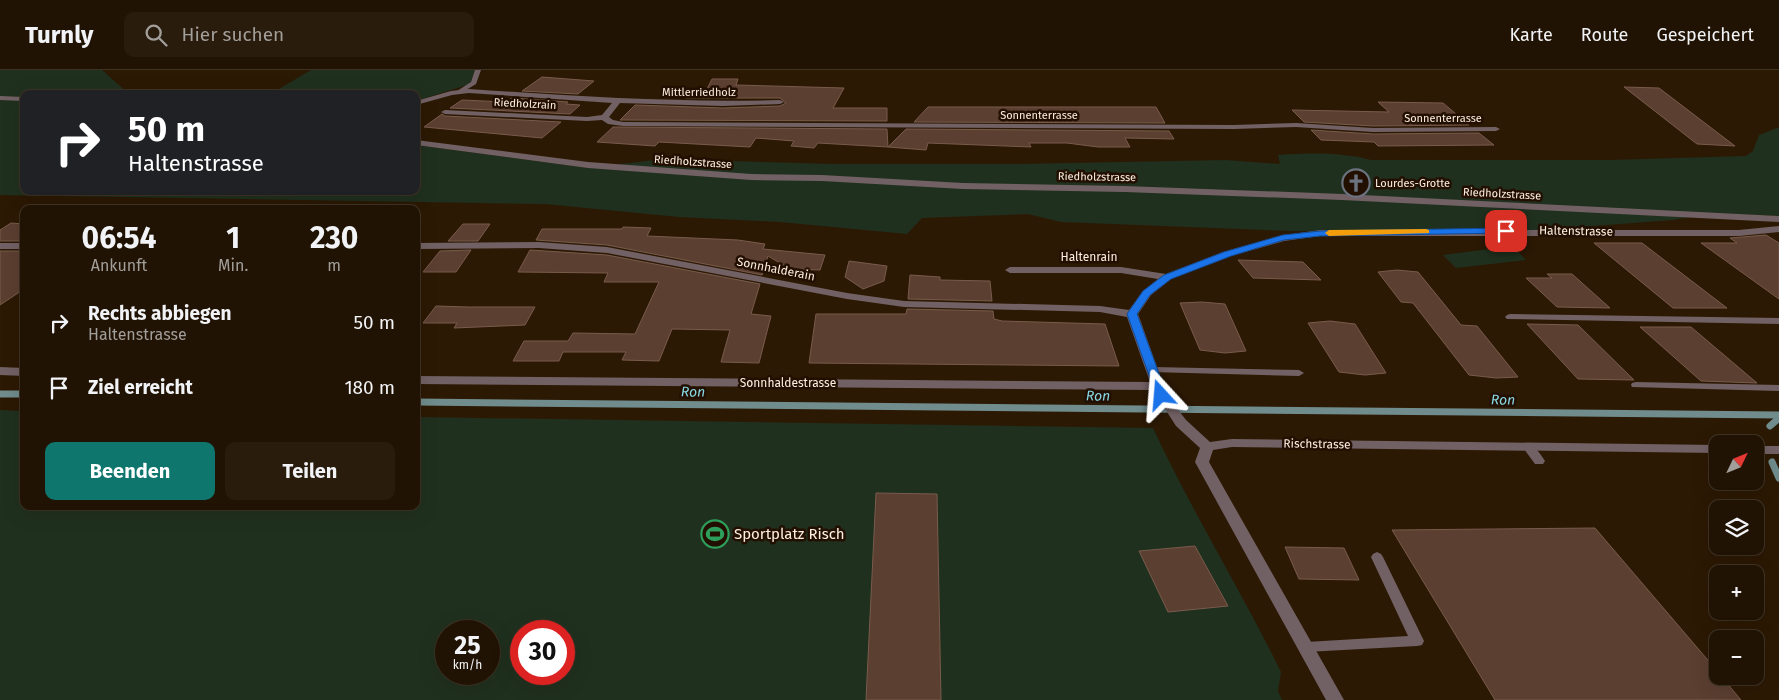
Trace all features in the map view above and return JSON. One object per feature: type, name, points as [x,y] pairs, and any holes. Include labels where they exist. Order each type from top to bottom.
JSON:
[{"type":"street","points":[[420,102],[460,92],[618,101]]},
{"type":"street","points":[[0,98],[20,99]]},
{"type":"street","points":[[604,117],[618,101]]},
{"type":"street","name":"Mittlerriedholz","points":[[618,101],[714,104],[780,102]]},
{"type":"street","name":"Riedholzrain","points":[[445,112],[587,119],[604,117]]},
{"type":"street","name":"Sonnenterrasse","points":[[604,117],[611,122],[623,124],[1204,127],[1296,124],[1373,130],[1496,129]]},
{"type":"street","name":"Riedholzstrasse","points":[[420,143],[588,165],[751,177],[822,178],[963,186],[1125,189],[1322,196],[1779,219]]},
{"type":"street","name":"Haltenstrasse","points":[[1132,314],[1146,293],[1167,277],[1191,266],[1283,238],[1320,233],[1513,231],[1738,233],[1779,230]]},
{"type":"street","points":[[0,246],[20,246]]},
{"type":"street","name":"Sonnhalderain","points":[[420,246],[576,247],[607,250],[847,296],[904,304],[1100,309],[1132,314]]},
{"type":"street","name":"Haltenrain","points":[[1010,270],[1121,270],[1167,277]]},
{"type":"street","points":[[1132,314],[1160,391],[1181,424],[1207,447],[1202,462],[1335,700]]},
{"type":"street","points":[[0,371],[20,372]]},
{"type":"street","name":"Sonnhaldestrasse","points":[[420,380],[1160,391]]},
{"type":"street","name":"Rischstrasse","points":[[1207,447],[1232,442],[1709,449]]},
{"type":"street","points":[[1764,450],[1779,450]]},
{"type":"lane","points":[[460,92],[474,83],[478,70]]},
{"type":"lane","points":[[1510,317],[1779,321]]},
{"type":"lane","points":[[1153,370],[1299,373]]},
{"type":"lane","points":[[1636,385],[1779,388]]},
{"type":"lane","points":[[1528,446],[1539,461]]},
{"type":"lane","points":[[1306,647],[1417,641],[1377,557]]},
{"type":"green space","points":[[0,70],[102,70],[124,90],[20,90],[20,98],[0,97]]},
{"type":"green space","points":[[311,70],[475,70],[471,82],[467,85],[420,100],[420,90],[258,90],[279,89]]},
{"type":"green space","points":[[0,100],[20,100],[20,195],[420,195],[420,146],[589,168],[663,159],[834,164],[1019,164],[1226,160],[1280,164],[1278,155],[1336,154],[1371,160],[1610,160],[1746,156],[1753,151],[1759,135],[1779,128],[1779,216],[1713,213],[1673,220],[1539,230],[1292,231],[1061,222],[1028,214],[922,218],[907,234],[780,222],[679,217],[545,204],[0,195]]},
{"type":"green space","points":[[1513,246],[1526,260],[1456,268],[1443,255]]},
{"type":"green space","points":[[0,410],[20,411],[20,510],[420,510],[420,417],[1153,428],[1281,672],[1278,691],[1282,700],[0,700]]},
{"type":"building","points":[[542,77],[594,81],[578,94],[522,91]]},
{"type":"building","points":[[712,79],[738,79],[736,85],[844,88],[833,108],[887,108],[887,121],[620,120],[635,105],[723,108],[780,106],[786,103],[780,98],[686,98],[691,89],[707,89]]},
{"type":"building","points":[[1624,87],[1659,88],[1735,146],[1697,144]]},
{"type":"building","points":[[512,98],[568,102],[566,104],[580,105],[570,114],[450,108],[462,100],[506,102]]},
{"type":"building","points":[[1378,102],[1443,103],[1469,125],[1373,126],[1304,122],[1292,110],[1389,112]]},
{"type":"building","points":[[928,107],[1156,107],[1165,123],[914,122]]},
{"type":"building","points":[[442,114],[445,116],[561,122],[542,138],[424,127]]},
{"type":"building","points":[[613,127],[887,129],[888,147],[818,143],[814,148],[791,146],[794,141],[756,138],[750,147],[659,142],[655,146],[597,142]]},
{"type":"building","points":[[906,129],[1169,131],[1174,139],[1125,138],[1130,147],[1098,147],[1067,143],[1029,143],[1031,147],[928,143],[926,150],[888,147]]},
{"type":"building","points":[[1311,130],[1373,134],[1479,133],[1494,145],[1378,146],[1374,142],[1321,140]]},
{"type":"building","points":[[11,223],[20,224],[20,241],[0,241],[0,230]]},
{"type":"building","points":[[463,224],[490,224],[478,241],[448,241]]},
{"type":"building","points":[[623,227],[651,228],[647,236],[738,240],[765,244],[763,249],[825,255],[820,270],[790,269],[768,256],[762,275],[607,245],[536,240],[542,229],[622,229]]},
{"type":"building","points":[[1766,235],[1779,243],[1779,299],[1701,243],[1737,243],[1730,238]]},
{"type":"building","points":[[1594,243],[1642,243],[1727,308],[1673,308]]},
{"type":"building","points":[[471,250],[456,272],[423,272],[440,251]]},
{"type":"building","points":[[530,250],[607,255],[760,284],[751,314],[771,316],[759,363],[721,362],[730,330],[672,329],[659,361],[622,360],[626,352],[563,352],[559,361],[513,361],[524,341],[568,341],[573,333],[635,334],[659,282],[604,282],[608,273],[518,272]]},
{"type":"building","points":[[0,251],[20,251],[20,292],[0,305]]},
{"type":"building","points":[[1238,260],[1303,262],[1321,280],[1253,278]]},
{"type":"building","points":[[849,261],[887,266],[884,281],[863,289],[845,277]]},
{"type":"building","points":[[1397,270],[1418,272],[1461,325],[1477,326],[1518,377],[1496,378],[1469,375],[1413,303],[1401,302],[1378,272]]},
{"type":"building","points":[[1547,274],[1572,274],[1610,308],[1557,307],[1526,278],[1552,278]]},
{"type":"building","points":[[910,275],[940,277],[940,280],[990,281],[992,301],[908,299]]},
{"type":"building","points":[[1180,303],[1225,304],[1246,351],[1225,353],[1200,350]]},
{"type":"building","points":[[436,306],[535,307],[525,325],[454,328],[457,323],[423,323]]},
{"type":"building","points":[[907,309],[993,311],[994,319],[1002,321],[1105,324],[1119,366],[809,363],[816,314],[906,314]]},
{"type":"building","points":[[1330,321],[1355,324],[1386,373],[1365,375],[1339,372],[1308,323]]},
{"type":"building","points":[[1527,324],[1578,325],[1634,380],[1578,379]]},
{"type":"building","points":[[1640,327],[1691,327],[1757,383],[1701,381]]},
{"type":"building","points":[[876,493],[937,494],[941,700],[866,700]]},
{"type":"building","points":[[1595,528],[1709,661],[1709,685],[1728,685],[1741,700],[1495,700],[1392,530]]},
{"type":"building","points":[[1195,546],[1228,606],[1168,612],[1139,551]]},
{"type":"building","points":[[1285,547],[1344,548],[1359,580],[1299,579]]},
{"type":"waterway","name":"Ron","points":[[0,394],[20,394]]},
{"type":"waterway","name":"Ron","points":[[420,402],[1779,415]]},
{"type":"waterway","points":[[1770,426],[1779,418]]},
{"type":"waterway","points":[[1772,462],[1779,478]]},
{"type":"slow traffic","points":[[1329,233],[1426,231]]},
{"type":"place","name":"Lourdes-Grotte","points":[[1356,183]]},
{"type":"place","name":"Sportplatz Risch","points":[[715,534]]},
{"type":"route","points":[[1161,395],[1160,386],[1132,314],[1146,293],[1167,277],[1191,266],[1283,238],[1320,233],[1506,231]]}]
